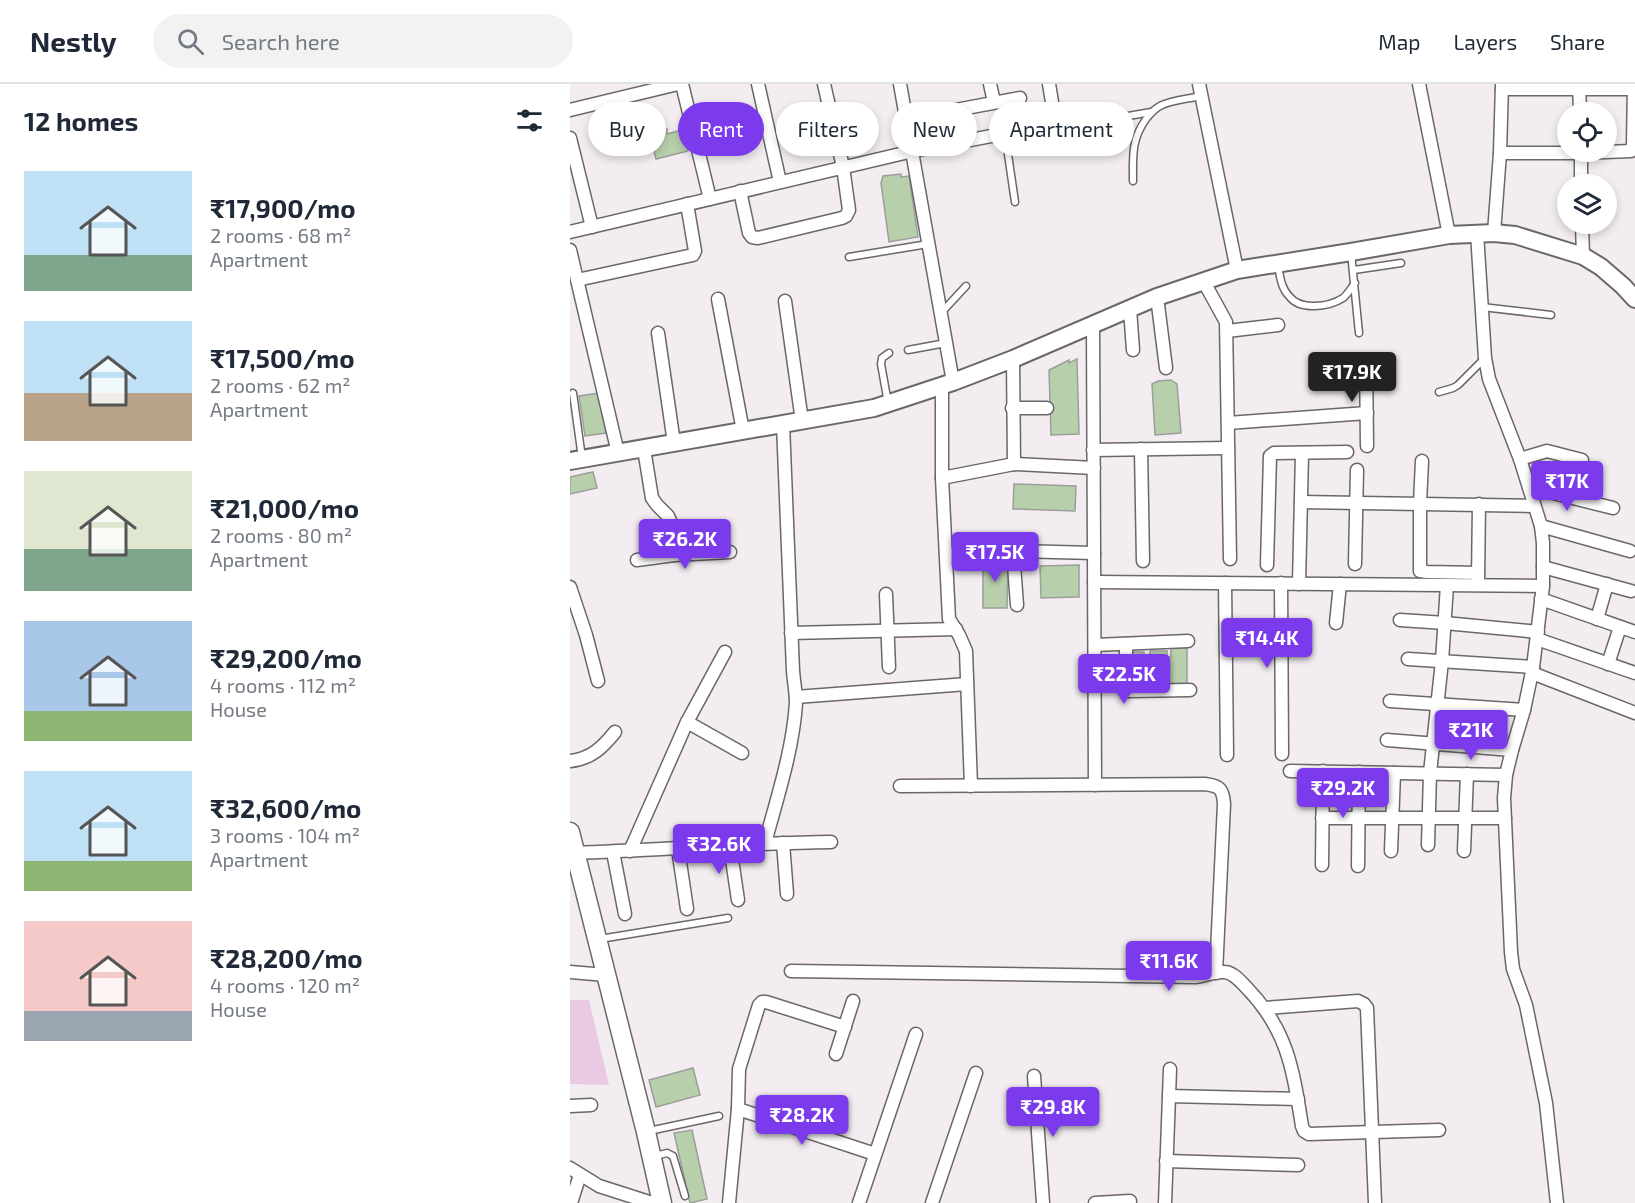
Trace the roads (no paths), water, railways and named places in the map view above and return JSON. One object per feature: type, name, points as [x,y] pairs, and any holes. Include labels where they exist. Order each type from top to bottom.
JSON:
[{"type":"main road","points":[[570,832],[572,853],[597,940],[662,1203]]},
{"type":"street","points":[[570,110],[680,84],[710,199]]},
{"type":"street","points":[[758,84],[780,182]]},
{"type":"street","points":[[740,191],[748,232],[752,237],[758,238],[846,216],[849,210],[843,167],[824,84]]},
{"type":"street","points":[[900,84],[904,102]]},
{"type":"street","points":[[990,84],[994,102],[1020,98]]},
{"type":"street","points":[[1049,84],[1052,102]]},
{"type":"street","points":[[1419,84],[1449,235]]},
{"type":"street","points":[[1494,233],[1502,86],[1634,87],[1633,145],[1631,151],[1617,151]]},
{"type":"street","points":[[1579,86],[1580,102]]},
{"type":"street","points":[[1200,90],[1237,270]]},
{"type":"street","points":[[570,138],[592,227]]},
{"type":"street","points":[[1500,153],[1557,152]]},
{"type":"street","points":[[570,232],[891,156]]},
{"type":"street","points":[[914,156],[946,343],[948,384],[942,478],[949,619],[966,651],[971,786]]},
{"type":"street","points":[[577,280],[693,255],[695,251],[687,204]]},
{"type":"street","points":[[1477,233],[1485,358],[1489,379],[1520,459],[1541,526],[1543,543],[1543,585],[1538,635],[1524,710],[1506,775],[1504,798],[1513,969],[1528,1014],[1546,1103],[1557,1203]]},
{"type":"street","points":[[576,460],[874,408],[948,384],[1158,297],[1237,270],[1449,235],[1494,233],[1515,235],[1583,256],[1601,267],[1635,299]]},
{"type":"street","points":[[1582,234],[1583,256]]},
{"type":"street","points":[[570,250],[618,453]]},
{"type":"street","points":[[1204,282],[1223,315],[1227,332],[1230,559]]},
{"type":"street","points":[[1158,297],[1166,368]]},
{"type":"street","points":[[718,299],[743,431]]},
{"type":"street","points":[[785,301],[802,421]]},
{"type":"street","points":[[1130,309],[1133,351]]},
{"type":"street","points":[[1093,325],[1095,785]]},
{"type":"street","points":[[1227,332],[1278,326]]},
{"type":"street","points":[[658,333],[674,443]]},
{"type":"street","points":[[1012,359],[1014,464]]},
{"type":"street","points":[[1366,360],[1367,447]]},
{"type":"street","points":[[1012,408],[1047,408]]},
{"type":"street","points":[[1228,423],[1367,413]]},
{"type":"street","points":[[765,843],[784,770],[796,697],[791,633],[783,424]]},
{"type":"street","points":[[1093,450],[1228,448]]},
{"type":"street","points":[[644,449],[652,498],[664,510],[671,523],[674,555]]},
{"type":"street","points":[[1141,449],[1143,561]]},
{"type":"street","points":[[1520,459],[1547,451],[1582,460]]},
{"type":"street","points":[[1267,565],[1270,456],[1274,453],[1347,452]]},
{"type":"street","points":[[1299,584],[1302,453]]},
{"type":"street","points":[[1422,461],[1420,571],[1543,585]]},
{"type":"street","points":[[942,478],[1014,464],[1094,468]]},
{"type":"street","points":[[1355,564],[1357,470]]},
{"type":"street","points":[[1529,487],[1613,508]]},
{"type":"street","points":[[1300,502],[1534,506]]},
{"type":"street","points":[[1478,579],[1479,504]]},
{"type":"street","points":[[1541,526],[1630,551]]},
{"type":"street","points":[[946,554],[1013,551],[1094,553]]},
{"type":"street","points":[[1013,551],[1017,605]]},
{"type":"street","points":[[637,560],[674,555],[730,552]]},
{"type":"street","points":[[1543,567],[1631,591]]},
{"type":"street","points":[[1094,582],[1447,585],[1478,579]]},
{"type":"street","points":[[1225,583],[1227,754]]},
{"type":"street","points":[[1281,584],[1282,754]]},
{"type":"street","points":[[1336,623],[1340,584]]},
{"type":"street","points":[[1597,619],[1607,584]]},
{"type":"street","points":[[1428,845],[1430,773],[1442,661],[1447,585]]},
{"type":"street","points":[[570,587],[598,681]]},
{"type":"street","points":[[886,594],[889,667]]},
{"type":"street","points":[[1541,599],[1635,632]]},
{"type":"street","points":[[1400,620],[1445,623],[1538,635],[1635,674]]},
{"type":"street","points":[[1608,664],[1620,627]]},
{"type":"street","points":[[791,633],[956,629]]},
{"type":"street","points":[[1095,645],[1188,641]]},
{"type":"street","points":[[1226,643],[1281,642]]},
{"type":"street","points":[[1126,644],[1125,681],[1128,691],[1190,690]]},
{"type":"street","points":[[630,851],[687,722],[725,652]]},
{"type":"street","points":[[1408,659],[1532,670],[1635,713]]},
{"type":"street","points":[[796,697],[967,684]]},
{"type":"street","points":[[1390,701],[1524,710]]},
{"type":"street","points":[[687,722],[742,753]]},
{"type":"street","points":[[570,761],[590,756],[605,746],[615,732]]},
{"type":"street","points":[[1387,740],[1512,750]]},
{"type":"street","points":[[1290,771],[1506,775]]},
{"type":"street","points":[[1322,865],[1323,771]]},
{"type":"street","points":[[1358,866],[1359,772]]},
{"type":"street","points":[[1391,852],[1394,773]]},
{"type":"street","points":[[1464,851],[1467,774]]},
{"type":"street","points":[[900,786],[1214,785],[1220,789],[1224,804],[1216,973]]},
{"type":"street","points":[[1322,818],[1505,818]]},
{"type":"street","points":[[572,853],[765,843],[831,842]]},
{"type":"street","points":[[783,843],[787,894]]},
{"type":"street","points":[[730,846],[738,900]]},
{"type":"street","points":[[678,849],[687,909]]},
{"type":"street","points":[[613,852],[625,914]]},
{"type":"street","points":[[791,971],[1196,977],[1230,973],[1265,1008],[1285,1046],[1294,1074],[1304,1131],[1309,1134],[1439,1130]]},
{"type":"street","points":[[570,972],[606,975]]},
{"type":"street","points":[[836,1054],[854,1001]]},
{"type":"street","points":[[1265,1008],[1358,1001],[1367,1008],[1375,1203]]},
{"type":"street","points":[[729,1203],[740,1069],[759,1005],[762,1002],[845,1027]]},
{"type":"street","points":[[859,1203],[916,1034]]},
{"type":"street","points":[[1165,1203],[1170,1069]]},
{"type":"street","points":[[932,1203],[976,1073]]},
{"type":"street","points":[[1034,1076],[1043,1203]]},
{"type":"street","points":[[1169,1096],[1298,1100]]},
{"type":"street","points":[[570,1106],[591,1106]]},
{"type":"street","points":[[738,1108],[875,1154]]},
{"type":"street","points":[[1166,1161],[1298,1165]]},
{"type":"street","points":[[571,1203],[575,1172],[599,1186],[652,1203]]},
{"type":"street","points":[[1095,1203],[1130,1201]]},
{"type":"lane","points":[[1133,181],[1133,149],[1141,126],[1159,106],[1200,90]]},
{"type":"lane","points":[[1134,115],[1152,112]]},
{"type":"lane","points":[[1008,156],[1015,202]]},
{"type":"lane","points":[[849,257],[928,244]]},
{"type":"lane","points":[[1351,252],[1359,333]]},
{"type":"lane","points":[[1354,270],[1401,263]]},
{"type":"lane","points":[[1278,264],[1287,295],[1294,302],[1304,305],[1328,304],[1342,299],[1355,282]]},
{"type":"lane","points":[[940,314],[966,286]]},
{"type":"lane","points":[[1482,307],[1551,315]]},
{"type":"lane","points":[[908,350],[946,343]]},
{"type":"lane","points":[[888,404],[881,364],[882,358],[889,353]]},
{"type":"lane","points":[[1439,392],[1458,385],[1485,358]]},
{"type":"lane","points":[[573,393],[580,439],[576,460]]},
{"type":"lane","points":[[570,441],[580,439]]},
{"type":"lane","points":[[597,940],[728,918]]},
{"type":"lane","points":[[646,1132],[719,1116]]},
{"type":"lane","points":[[652,1156],[667,1153],[673,1156],[685,1196]]}]
